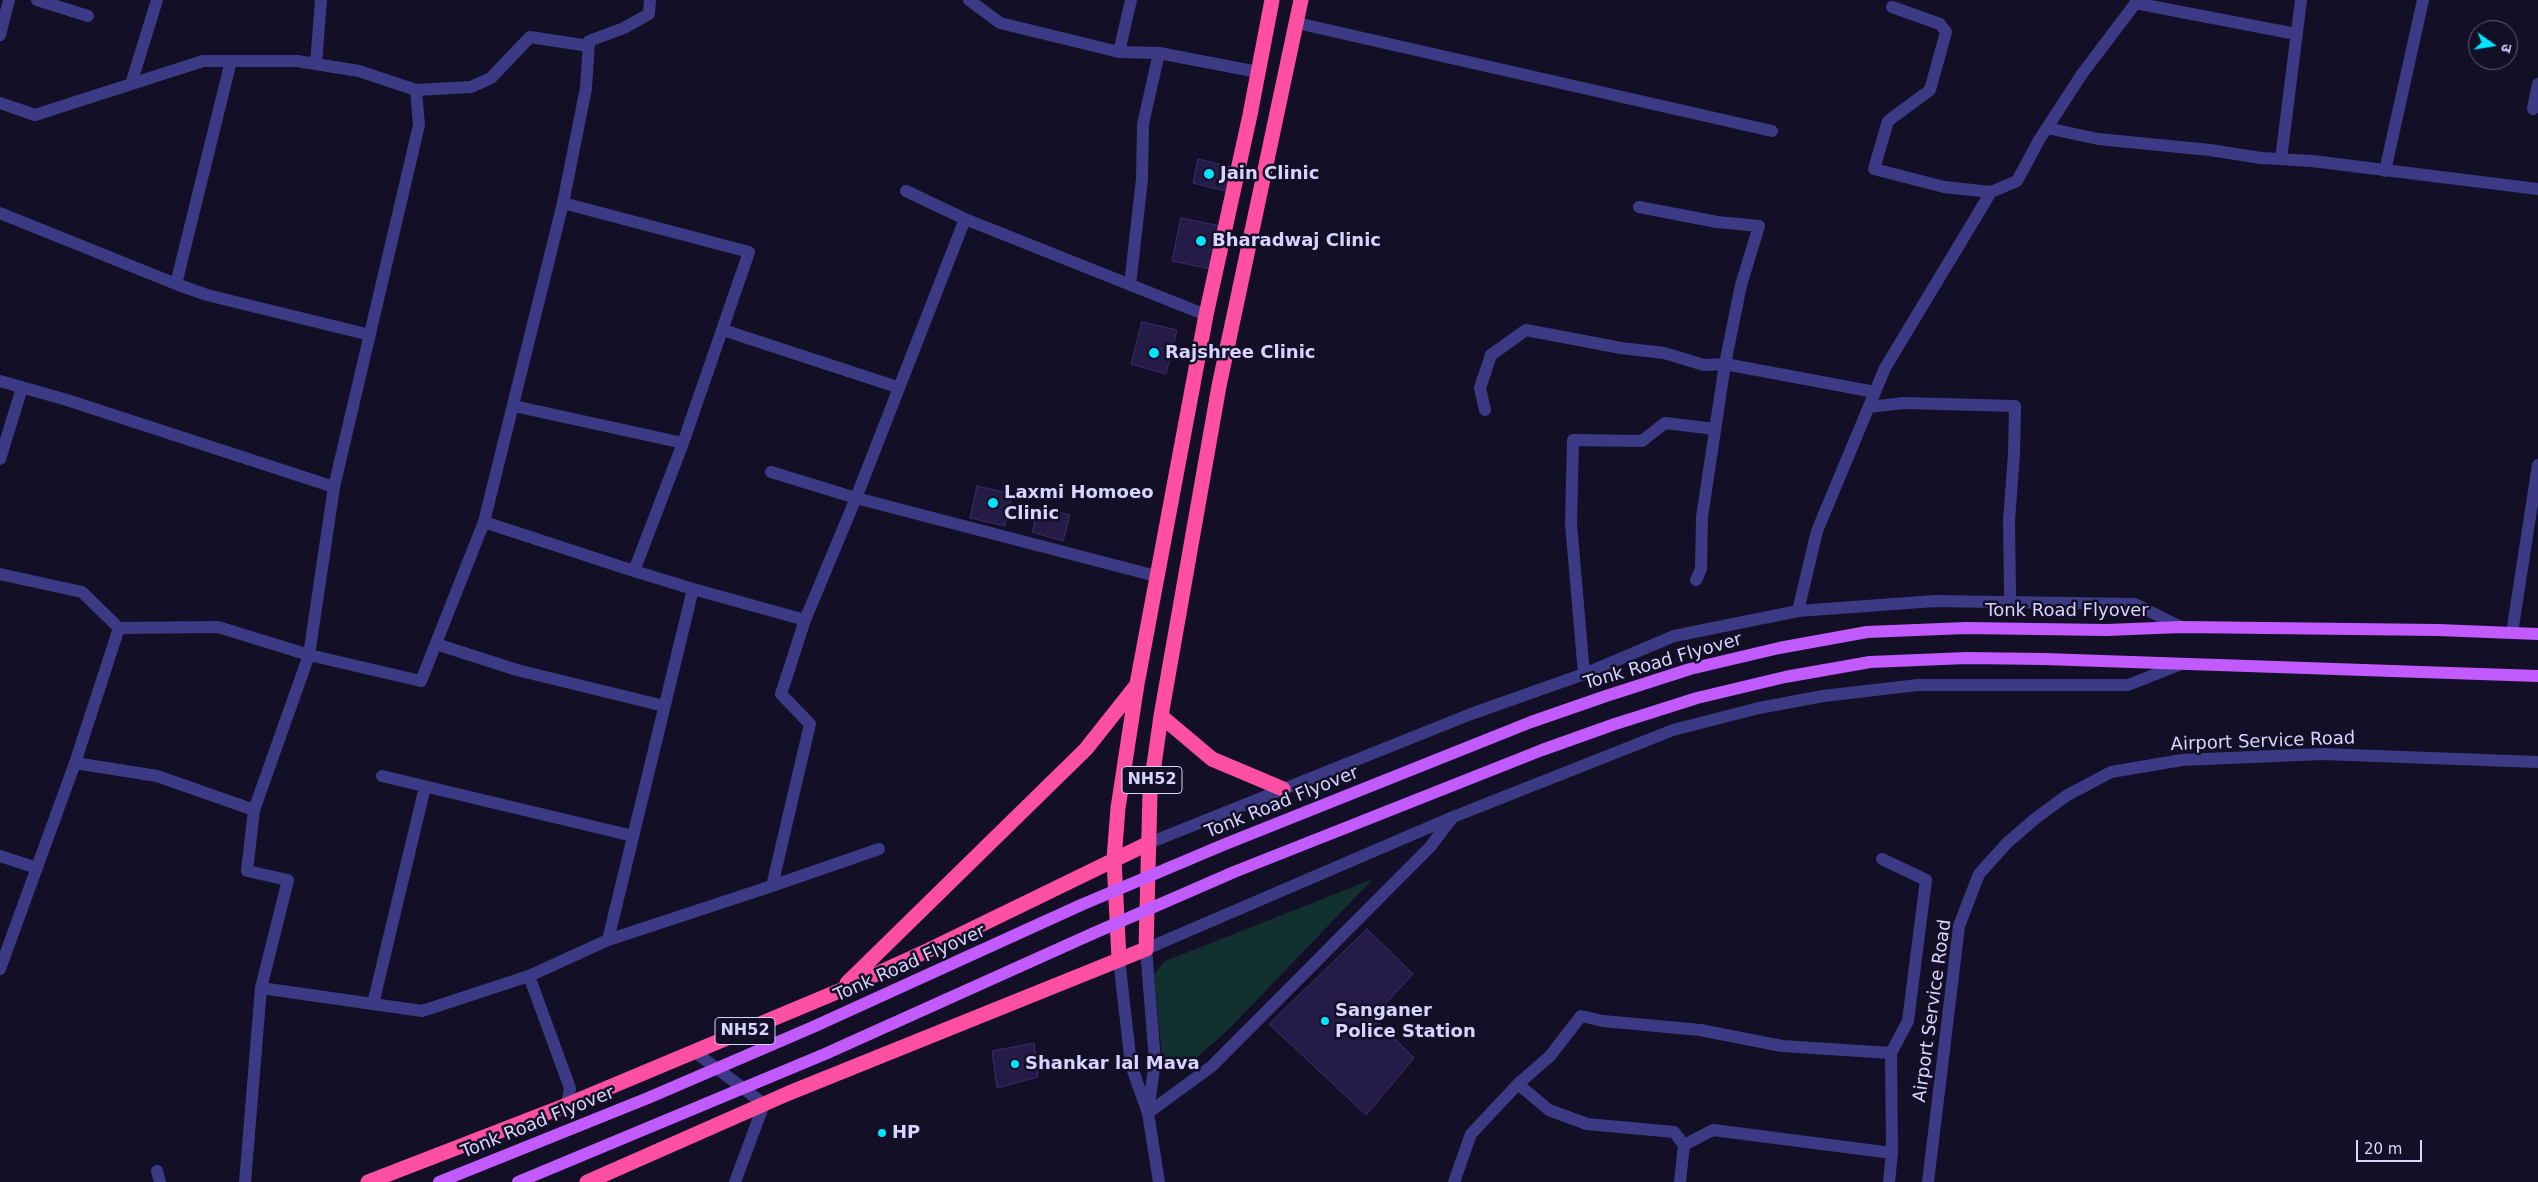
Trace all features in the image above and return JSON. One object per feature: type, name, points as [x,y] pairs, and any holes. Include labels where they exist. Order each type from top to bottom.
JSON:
[{"type":"highway","name":"NH52","points":[[1119,959],[1114,859],[1118,808],[1137,684],[1206,315],[1272,0]]},
{"type":"highway","name":"NH52","points":[[1146,949],[1150,792],[1161,716],[1219,386],[1302,0]]},
{"type":"highway","points":[[839,991],[1086,749],[1137,684]]},
{"type":"highway","points":[[1161,716],[1212,759],[1283,790]]},
{"type":"highway","name":"NH52","points":[[368,1182],[567,1105],[839,991],[929,950],[1149,843]]},
{"type":"highway","points":[[587,1182],[764,1104],[1146,949]]},
{"type":"main road","name":"Tonk Road Flyover","points":[[439,1182],[648,1098],[804,1031],[1082,905],[1223,845],[1531,722],[1690,669],[1780,648],[1867,632],[1966,628],[2107,630],[2181,627],[2538,634]]},
{"type":"main road","points":[[518,1182],[825,1054],[1094,932],[1234,872],[1542,750],[1697,698],[1786,677],[1870,662],[1967,658],[2538,676]]},
{"type":"street","points":[[0,35],[9,0]]},
{"type":"street","points":[[37,0],[88,16]]},
{"type":"street","points":[[131,84],[156,0]]},
{"type":"street","points":[[316,64],[322,0]]},
{"type":"street","points":[[0,574],[82,592],[119,628],[218,627],[309,655],[421,681],[484,522],[563,203],[586,88],[589,41],[624,28],[649,14],[650,0]]},
{"type":"street","points":[[970,0],[1000,23],[1119,52],[1159,53],[1258,72]]},
{"type":"street","points":[[1119,52],[1131,0]]},
{"type":"street","points":[[2281,159],[2301,0]]},
{"type":"street","points":[[2385,171],[2423,0]]},
{"type":"street","points":[[1892,7],[1940,24],[1946,32],[1930,90],[1888,121],[1874,169],[1944,187],[1991,192],[2017,181],[2082,74],[2137,2],[2296,34]]},
{"type":"street","points":[[1297,23],[1772,131]]},
{"type":"street","points":[[0,103],[35,114],[203,61],[297,61],[359,71],[416,90],[471,87],[491,78],[530,38],[589,46]]},
{"type":"street","points":[[1130,285],[1142,179],[1143,124],[1159,53]]},
{"type":"street","points":[[176,284],[231,61]]},
{"type":"street","points":[[2533,109],[2538,84]]},
{"type":"street","points":[[245,1182],[261,988],[288,880],[247,871],[254,810],[309,655],[334,487],[419,125],[416,90]]},
{"type":"street","points":[[2048,128],[2098,139],[2210,150],[2261,158],[2538,189]]},
{"type":"street","points":[[906,191],[965,219],[1206,315]]},
{"type":"street","points":[[1798,611],[1817,531],[1885,368],[1991,192]]},
{"type":"street","points":[[563,203],[749,252],[683,443],[634,571]]},
{"type":"street","points":[[1640,207],[1717,222],[1759,226],[1741,285],[1726,364],[1702,517],[1701,568],[1696,580]]},
{"type":"street","points":[[0,213],[207,295],[370,335]]},
{"type":"street","points":[[772,886],[810,724],[781,694],[805,620],[856,498],[897,387],[965,219]]},
{"type":"street","points":[[723,330],[897,387]]},
{"type":"street","points":[[1486,410],[1480,388],[1491,355],[1526,330],[1620,348],[1664,353],[1704,365],[1726,364],[1875,392]]},
{"type":"street","points":[[0,381],[67,400],[334,487]]},
{"type":"street","points":[[0,459],[22,388]]},
{"type":"street","points":[[1869,407],[1904,403],[2014,406],[2014,454],[2009,520],[2010,594]]},
{"type":"street","points":[[514,406],[683,443]]},
{"type":"street","points":[[1584,674],[1571,524],[1573,440],[1642,441],[1665,423],[1715,429]]},
{"type":"street","points":[[2512,633],[2538,465]]},
{"type":"street","points":[[771,472],[856,498],[1156,576]]},
{"type":"street","points":[[484,522],[634,571],[805,620]]},
{"type":"street","points":[[608,940],[693,588]]},
{"type":"street","points":[[1149,843],[1471,714],[1584,674],[1674,636],[1798,611],[1935,602],[2136,604],[2181,627]]},
{"type":"street","points":[[0,969],[75,763],[119,628]]},
{"type":"street","points":[[436,644],[517,670],[664,706]]},
{"type":"street","points":[[1148,1113],[1155,1061],[1146,949],[1453,816],[1673,730],[1759,708],[1823,696],[1918,684],[2128,685],[2179,665]]},
{"type":"street","name":"Airport Service Road","points":[[1928,1182],[1959,926],[1979,874],[2028,824],[2066,796],[2111,772],[2182,760],[2323,754],[2538,762]]},
{"type":"street","points":[[75,763],[157,776],[254,810]]},
{"type":"street","points":[[382,776],[633,836]]},
{"type":"street","points":[[373,1004],[425,787]]},
{"type":"street","points":[[1148,1113],[1212,1066],[1430,847],[1453,816]]},
{"type":"street","points":[[261,988],[422,1011],[529,976],[608,940],[879,849]]},
{"type":"street","points":[[0,856],[37,868]]},
{"type":"street","points":[[1882,859],[1926,880],[1908,1021],[1891,1053],[1892,1153],[1889,1182]]},
{"type":"street","points":[[1119,959],[1130,1065],[1148,1113],[1159,1182]]},
{"type":"street","points":[[529,976],[570,1088],[567,1105]]},
{"type":"street","points":[[1454,1182],[1471,1134],[1518,1084],[1550,1056],[1581,1016],[1603,1021],[1700,1030],[1782,1046],[1891,1053]]},
{"type":"street","points":[[695,1052],[764,1104],[735,1182]]},
{"type":"street","points":[[1518,1084],[1549,1110],[1587,1124],[1674,1132],[1684,1145],[1680,1182]]},
{"type":"street","points":[[1684,1145],[1713,1130],[1892,1153]]},
{"type":"green space","points":[[1373,879],[1228,1030],[1188,1065],[1163,1067],[1154,974],[1165,961]]},
{"type":"building","points":[[1198,159],[1231,167],[1225,191],[1193,183]]},
{"type":"building","points":[[1181,218],[1221,226],[1211,269],[1172,261]]},
{"type":"building","points":[[1142,322],[1177,330],[1166,374],[1131,364]]},
{"type":"building","points":[[977,486],[1012,494],[1005,526],[970,518]]},
{"type":"building","points":[[1039,507],[1070,515],[1063,541],[1032,532]]},
{"type":"building","name":"Sanganer Police Station","points":[[1367,929],[1413,974],[1373,1017],[1414,1058],[1366,1115],[1269,1024]]},
{"type":"building","name":"Shankar lal Mava","points":[[1034,1043],[1038,1077],[997,1088],[992,1051]]},
{"type":"place","name":"Jain Clinic","points":[[1209,174]]},
{"type":"place","name":"Bharadwaj Clinic","points":[[1201,241]]},
{"type":"place","name":"Rajshree Clinic","points":[[1154,353]]},
{"type":"place","name":"Laxmi Homoeo Clinic","points":[[993,503]]},
{"type":"place","name":"Sanganer Police Station","points":[[1325,1021]]},
{"type":"place","name":"Shankar lal Mava","points":[[1015,1064]]},
{"type":"place","name":"HP","points":[[882,1133]]}]
